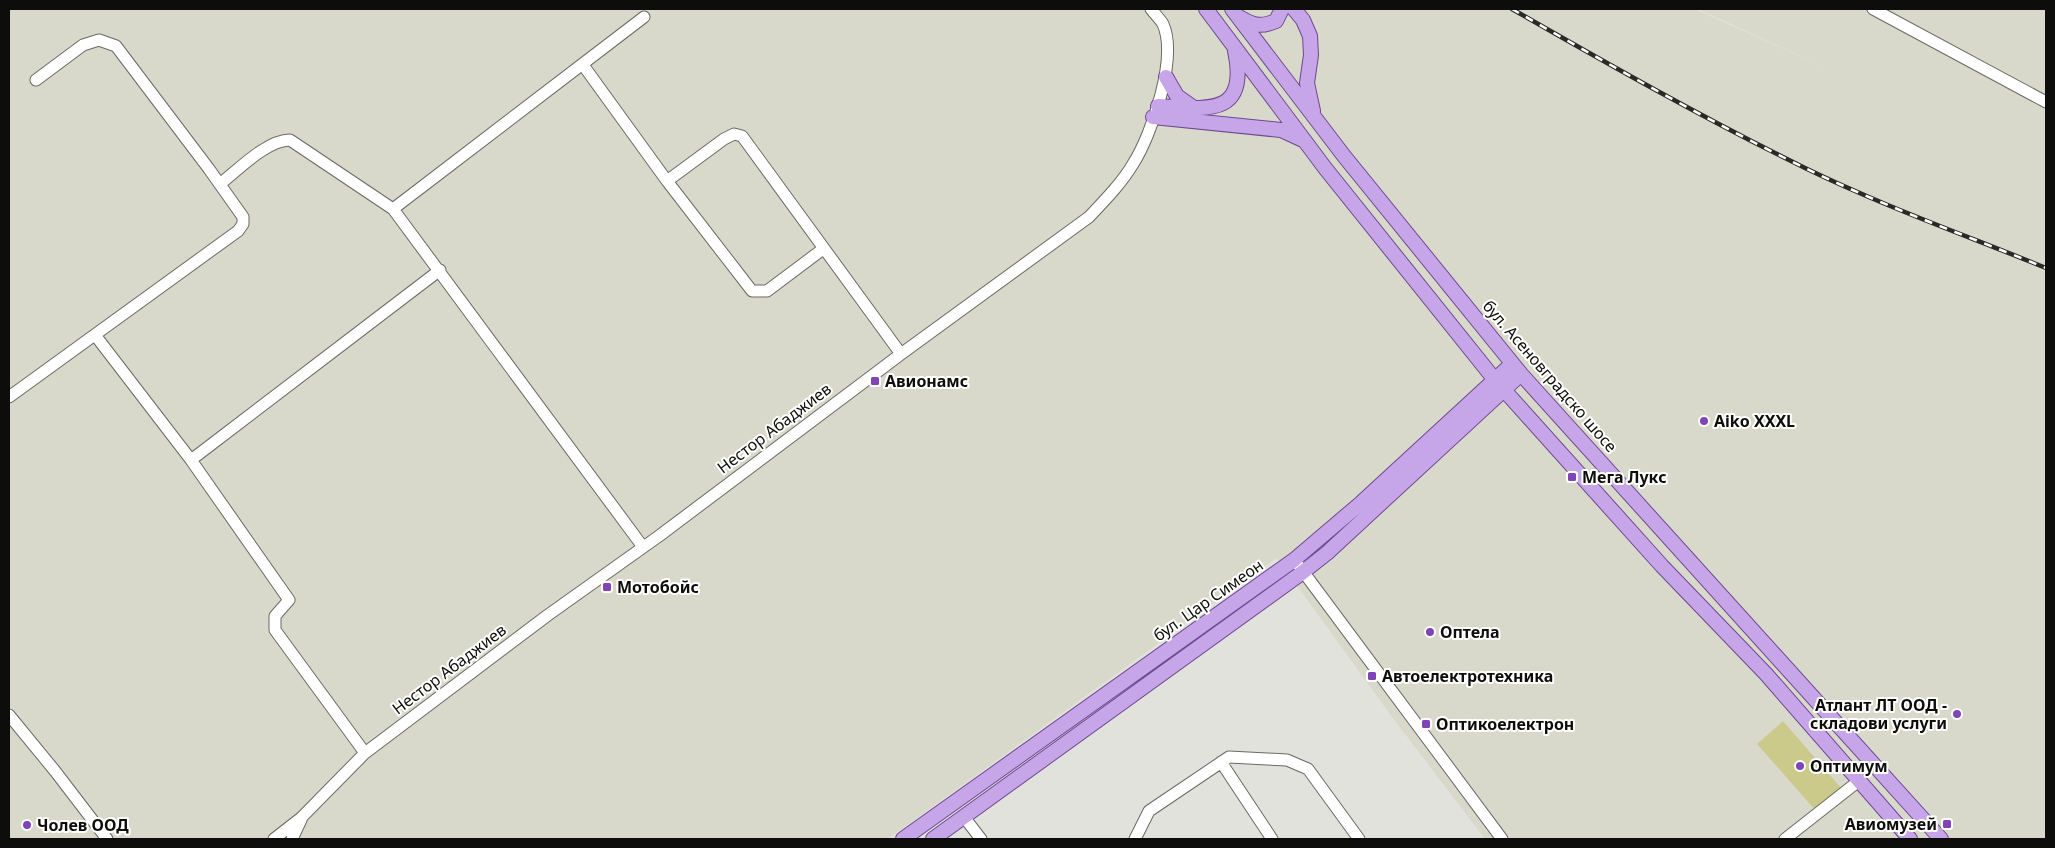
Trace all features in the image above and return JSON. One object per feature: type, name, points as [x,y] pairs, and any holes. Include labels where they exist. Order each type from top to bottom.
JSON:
[{"type":"main road","points":[[1206,9],[1305,141],[1500,385],[1662,566],[1766,674],[1910,839]]},
{"type":"main road","points":[[1234,12],[1253,26],[1266,25],[1276,21],[1282,9]]},
{"type":"main road","points":[[1294,9],[1303,20],[1310,36],[1311,55],[1307,83],[1315,119]]},
{"type":"main road","name":"бул. Асеновградско шосе","points":[[1234,12],[1315,119],[1517,369],[1941,839]]},
{"type":"main road","points":[[1155,112],[1207,108],[1226,102],[1236,92],[1240,73],[1234,45]]},
{"type":"main road","points":[[1166,77],[1177,96],[1195,108]]},
{"type":"main road","points":[[1155,112],[1281,130],[1305,141]]},
{"type":"main road","name":"бул. Цар Симеон","points":[[933,839],[1303,572],[1333,548],[1517,369]]},
{"type":"main road","name":"бул. Цар Симеон","points":[[903,839],[1294,560],[1500,385]]},
{"type":"street","name":"Нестор Абаджиев","points":[[274,839],[301,818],[365,753],[548,615],[643,547],[901,354],[1089,217],[1114,191],[1134,163],[1155,112],[1166,77],[1168,53],[1163,24],[1151,9]]},
{"type":"street","points":[[1873,9],[2046,102]]},
{"type":"street","points":[[394,209],[644,17]]},
{"type":"street","points":[[9,397],[238,231],[243,224],[243,218],[220,184],[116,46],[99,40],[83,45],[36,80]]},
{"type":"street","points":[[583,65],[667,181],[752,291],[767,291],[823,249]]},
{"type":"street","points":[[667,181],[724,139],[734,134],[742,136],[901,354]]},
{"type":"street","points":[[220,184],[271,145],[281,140],[290,140],[394,209],[643,547]]},
{"type":"street","points":[[191,460],[440,270]]},
{"type":"street","points":[[95,335],[191,460],[289,600],[275,616],[275,630],[365,753]]},
{"type":"street","points":[[1294,560],[1502,839]]},
{"type":"street","points":[[9,715],[107,839]]},
{"type":"street","points":[[1135,839],[1149,812],[1229,757],[1287,760],[1308,769],[1359,839]]},
{"type":"street","points":[[1221,762],[1272,839]]},
{"type":"street","points":[[1785,839],[1860,780]]},
{"type":"street","points":[[964,817],[981,839]]},
{"type":"street","name":"Нестор Абаджиев","points":[[292,839],[301,818]]},
{"type":"shaded area","points":[[9,9],[1695,9],[1833,71],[1698,9],[2046,9],[2046,839],[1485,839],[1389,713],[1277,558],[888,839],[9,839]]},
{"type":"shaded area","name":"Оптимум","points":[[1783,721],[1842,789],[1816,811],[1757,744]]},
{"type":"railway","points":[[1512,9],[1694,111],[1805,168],[1894,208],[2046,268]]},
{"type":"place","name":"Авионамс","points":[[875,381]]},
{"type":"place","name":"Aiko XXXL","points":[[1704,421]]},
{"type":"place","name":"Мега Лукс","points":[[1572,477]]},
{"type":"place","name":"Мотобойс","points":[[607,587]]},
{"type":"place","name":"Оптела","points":[[1430,632]]},
{"type":"place","name":"Автоелектротехника","points":[[1372,676]]},
{"type":"place","name":"Атлант ЛТ ООД - складови услуги","points":[[1957,714]]},
{"type":"place","name":"Оптикоелектрон","points":[[1426,724]]},
{"type":"place","name":"Оптимум","points":[[1800,766]]},
{"type":"place","name":"Авиомузей","points":[[1947,824]]},
{"type":"place","name":"Чолев ООД","points":[[27,825]]}]
